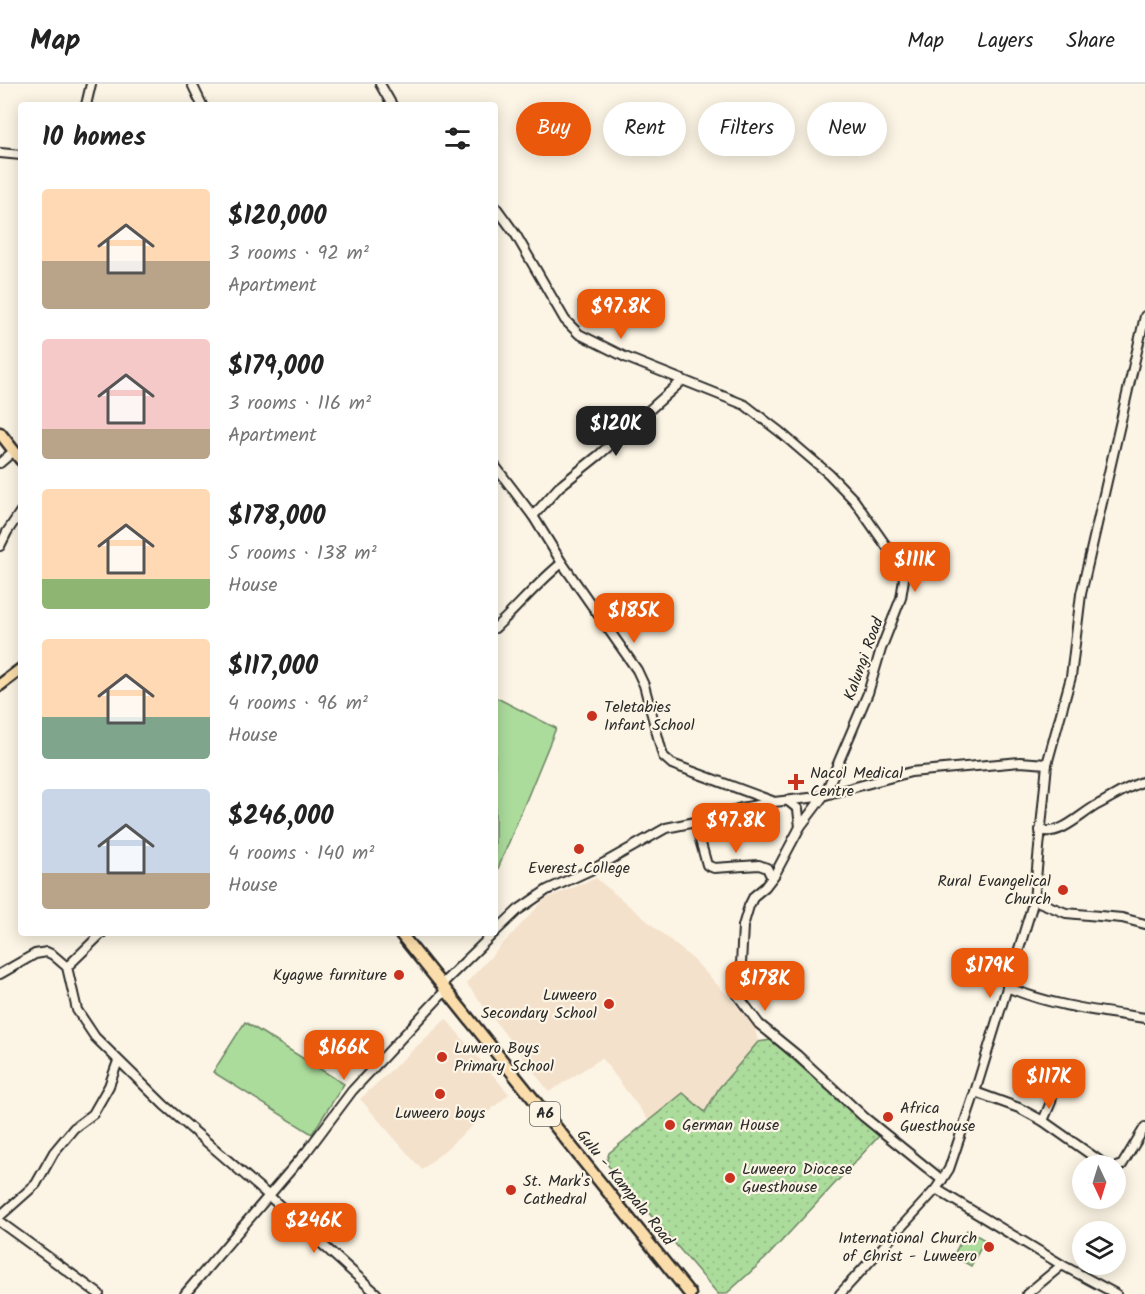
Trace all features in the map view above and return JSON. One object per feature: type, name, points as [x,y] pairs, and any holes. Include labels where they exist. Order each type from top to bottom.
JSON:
[{"type":"main road","points":[[0,433],[18,456]]},
{"type":"main road","points":[[0,685],[18,671]]},
{"type":"main road","name":"Gulu - Kampala Road","points":[[402,936],[690,1294]]},
{"type":"street","points":[[87,102],[91,84]]},
{"type":"street","points":[[192,84],[201,102]]},
{"type":"street","points":[[380,84],[390,102]]},
{"type":"street","points":[[0,153],[18,155]]},
{"type":"street","name":"Kalungi Road","points":[[498,210],[516,235],[565,320],[579,334],[625,357],[745,405],[829,474],[854,500],[901,567],[904,579],[901,598],[881,649],[868,693],[825,794],[800,827],[772,878],[754,896],[743,926],[741,964],[736,990],[738,997],[759,1024],[797,1055],[898,1147],[942,1180]]},
{"type":"street","points":[[840,1294],[936,1189],[952,1161],[975,1092],[1034,900],[1047,764],[1071,677],[1081,594],[1145,316]]},
{"type":"street","points":[[533,516],[559,487],[599,455],[683,380]]},
{"type":"street","points":[[0,463],[18,456]]},
{"type":"street","points":[[498,470],[533,516],[562,563],[637,670],[644,685],[660,748],[667,761],[774,802]]},
{"type":"street","points":[[0,546],[3,530],[18,514]]},
{"type":"street","points":[[498,625],[545,577],[562,563]]},
{"type":"street","points":[[498,930],[518,910],[555,885],[591,870],[666,828],[741,808],[807,799],[911,772],[999,764],[1047,764]]},
{"type":"street","points":[[1040,830],[1048,832],[1062,827],[1098,804],[1145,780]]},
{"type":"street","points":[[788,801],[798,809],[800,827]]},
{"type":"street","points":[[695,822],[707,865],[714,868],[763,866],[767,868],[772,878]]},
{"type":"street","points":[[1034,900],[1059,911],[1122,918],[1145,924]]},
{"type":"street","points":[[67,967],[99,936]]},
{"type":"street","points":[[185,1294],[307,1151],[352,1091],[492,936]]},
{"type":"street","points":[[0,974],[35,954],[42,952],[53,955],[67,967],[72,996],[83,1021],[118,1061],[164,1105],[377,1294]]},
{"type":"street","points":[[1007,987],[1062,1005],[1145,1018]]},
{"type":"street","points":[[0,1216],[36,1184],[54,1152],[74,1128],[93,1114],[109,1086],[118,1061]]},
{"type":"street","points":[[1043,1121],[1051,1102],[1054,1084]]},
{"type":"street","points":[[975,1092],[1009,1103],[1043,1121],[1091,1155]]},
{"type":"street","points":[[1126,1158],[1145,1127]]},
{"type":"street","points":[[936,1189],[1062,1265],[1116,1294]]},
{"type":"street","points":[[0,1222],[99,1294]]},
{"type":"street","points":[[1027,1294],[1062,1265]]},
{"type":"shaded area","name":"Luweero Secondary School","points":[[596,878],[694,960],[754,1024],[758,1042],[719,1088],[705,1112],[683,1093],[649,1121],[602,1058],[549,1092],[466,983],[545,899]]},
{"type":"shaded area","name":"Luwero Boys Primary School","points":[[446,1019],[509,1094],[422,1170],[360,1099]]},
{"type":"green space","points":[[498,699],[556,728],[498,869]]},
{"type":"green space","points":[[245,1022],[344,1084],[312,1134],[213,1072]]},
{"type":"green space","name":"Luweero Diocese Guesthouse","points":[[771,1040],[879,1136],[765,1259],[726,1294],[718,1294],[606,1163],[609,1153],[683,1093],[705,1112],[719,1088],[758,1042]]},
{"type":"green space","points":[[967,1230],[985,1240],[971,1266],[953,1256]]},
{"type":"place","name":"Teletabies Infant School","points":[[592,716]]},
{"type":"place","name":"Nacol Medical Centre","points":[[796,782]]},
{"type":"place","name":"Everest College","points":[[579,849]]},
{"type":"place","name":"Rural Evangelical Church","points":[[1063,890]]},
{"type":"place","name":"Kyagwe furniture","points":[[399,975]]},
{"type":"place","name":"Luweero Secondary School","points":[[609,1004]]},
{"type":"place","name":"Luwero Boys Primary School","points":[[442,1057]]},
{"type":"place","name":"Luweero boys","points":[[440,1094]]},
{"type":"place","name":"Africa Guesthouse","points":[[888,1117]]},
{"type":"place","name":"German House","points":[[670,1125]]},
{"type":"place","name":"Luweero Diocese Guesthouse","points":[[730,1178]]},
{"type":"place","name":"St. Mark's Cathedral","points":[[511,1190]]},
{"type":"place","name":"International Church of Christ - Luweero","points":[[989,1247]]}]
